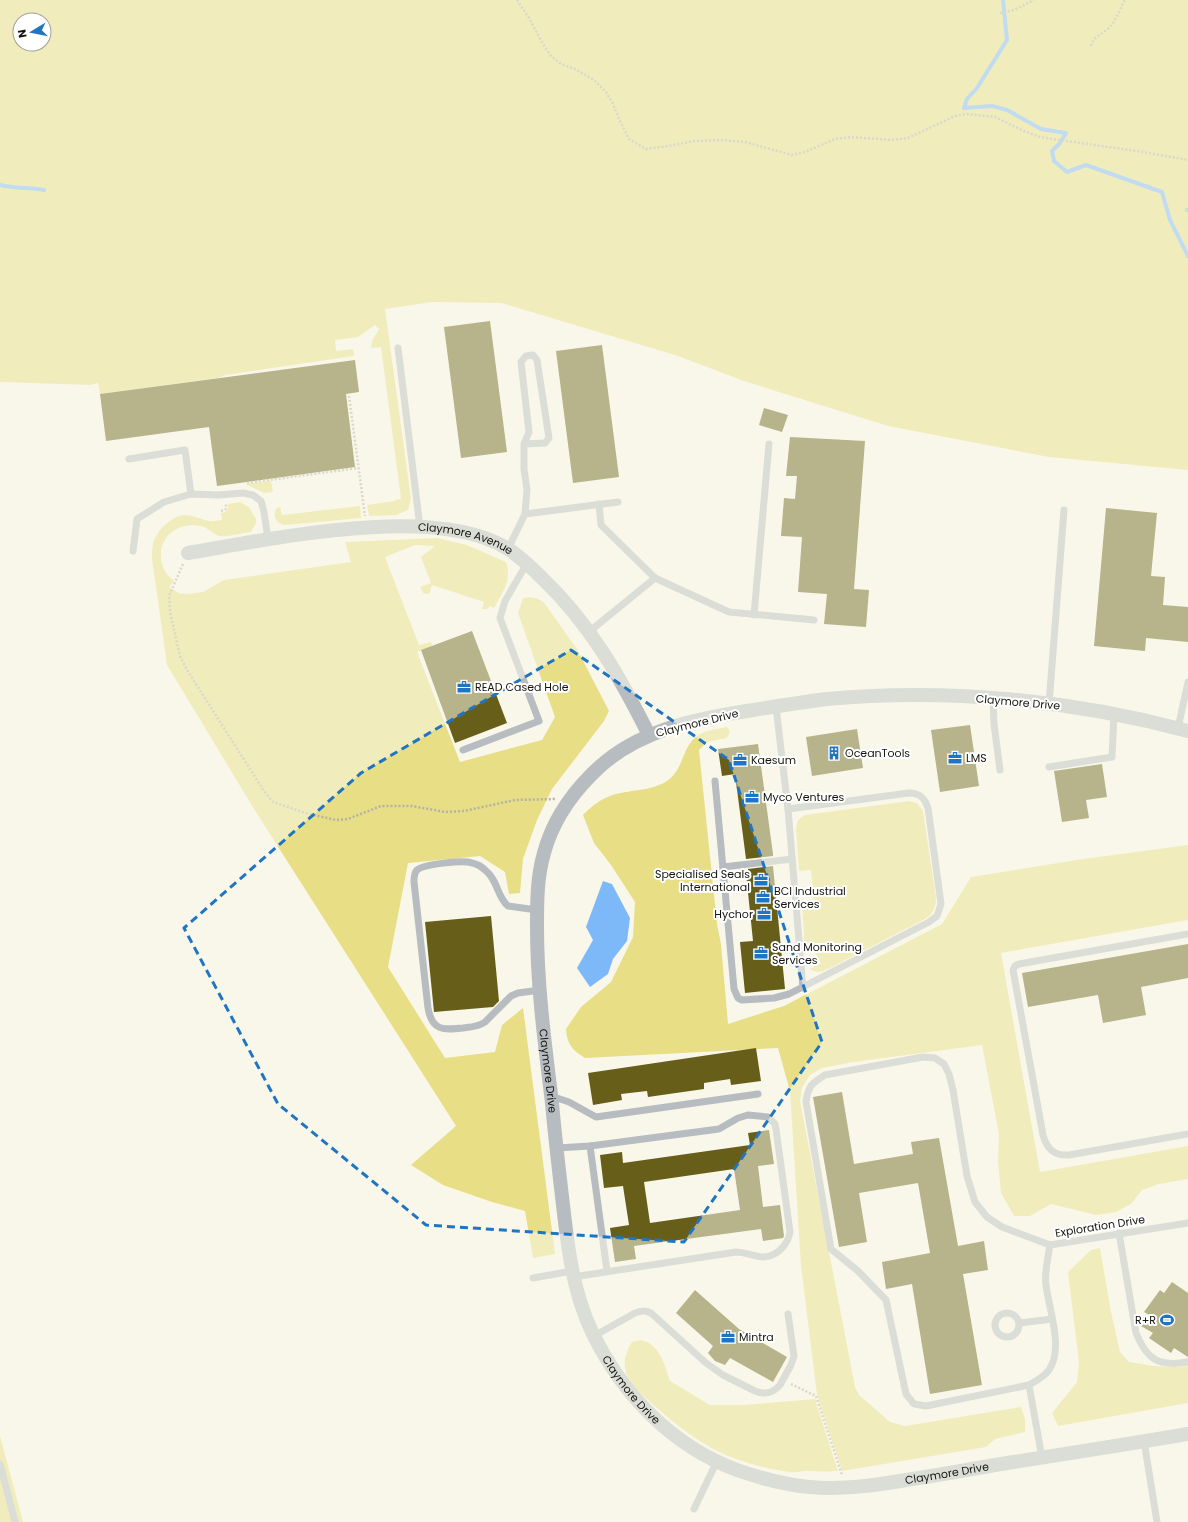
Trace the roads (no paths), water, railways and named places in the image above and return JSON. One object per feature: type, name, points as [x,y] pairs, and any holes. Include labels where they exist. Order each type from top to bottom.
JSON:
[{"type":"street","name":"Claymore Avenue","points":[[188,553],[268,539],[367,528],[420,526],[461,531],[485,538],[508,549],[527,564],[563,598],[590,631],[620,678],[649,735]]},
{"type":"street","name":"Claymore Drive","points":[[1183,729],[1114,714],[1049,704],[993,698],[937,696],[882,696],[825,700],[705,719],[676,726],[649,735],[624,748],[601,765],[580,786],[568,802],[557,819],[544,851],[541,866],[537,910],[537,939],[540,990],[557,1148],[573,1274],[581,1305],[594,1336],[608,1362],[620,1379],[645,1409],[686,1444],[717,1461],[753,1475],[807,1487],[843,1488],[887,1483],[1188,1434]]},
{"type":"lane","points":[[398,348],[420,526]]},
{"type":"lane","points":[[508,549],[525,514],[527,490],[524,469],[524,444],[529,432],[521,362],[526,356],[533,355],[538,360],[549,438],[545,443],[524,444]]},
{"type":"lane","points":[[754,615],[770,444]]},
{"type":"lane","points":[[129,459],[185,450],[191,494]]},
{"type":"lane","points":[[133,550],[137,519],[164,502],[191,494],[243,493],[252,495],[261,501],[268,539]]},
{"type":"lane","points":[[525,514],[618,502]]},
{"type":"lane","points":[[599,504],[601,525],[655,578],[729,612],[814,620]]},
{"type":"lane","points":[[1049,704],[1064,510]]},
{"type":"lane","points":[[463,750],[539,721],[500,618],[505,601],[527,564]]},
{"type":"lane","points":[[590,631],[655,578]]},
{"type":"lane","points":[[1183,729],[1188,682]]},
{"type":"lane","points":[[993,698],[994,724],[1000,770]]},
{"type":"lane","points":[[776,707],[788,809],[803,988]]},
{"type":"lane","points":[[1048,767],[1112,757],[1114,714]]},
{"type":"lane","points":[[715,781],[734,989],[738,998],[746,1000],[779,997],[803,988],[934,920],[940,911],[941,897],[928,808],[922,796],[909,793],[788,809]]},
{"type":"lane","points":[[723,867],[792,859]]},
{"type":"lane","points":[[537,910],[508,906],[502,900],[492,876],[482,867],[471,862],[426,866],[422,867],[415,873],[414,882],[428,1008],[432,1022],[442,1029],[449,1030],[480,1025],[485,1022],[511,996],[518,993],[540,990]]},
{"type":"lane","points":[[1188,934],[1019,964],[1015,966],[1013,975],[1043,1135],[1045,1142],[1053,1152],[1069,1155],[1188,1134]]},
{"type":"lane","points":[[1042,1458],[1029,1385],[926,1406],[914,1404],[906,1394],[886,1300],[858,1271],[831,1249],[806,1102],[808,1089],[816,1080],[825,1075],[923,1057],[935,1058],[944,1064],[950,1074],[954,1090],[967,1176],[975,1202],[986,1217],[1002,1227],[1050,1245]]},
{"type":"lane","points":[[551,1096],[569,1102],[596,1117],[758,1094]]},
{"type":"lane","points":[[533,1278],[607,1271],[736,1252],[764,1257],[770,1256],[782,1249],[787,1243],[790,1232],[776,1129],[775,1124],[768,1117],[748,1114],[719,1128],[590,1146],[557,1148]]},
{"type":"lane","points":[[590,1146],[607,1271]]},
{"type":"lane","name":"Exploration Drive","points":[[1029,1385],[1041,1378],[1049,1370],[1056,1354],[1056,1343],[1046,1283],[1050,1245],[1188,1223]]},
{"type":"lane","points":[[1119,1234],[1136,1333],[1140,1344],[1148,1354],[1159,1362],[1174,1365],[1188,1362]]},
{"type":"lane","points":[[594,1336],[641,1310],[646,1311],[657,1318],[706,1363],[724,1375],[755,1391],[764,1393],[773,1391],[777,1388],[791,1365],[794,1356],[788,1314]]},
{"type":"lane","points":[[1020,1323],[1052,1319]]},
{"type":"lane","points":[[1144,1441],[1157,1522]]},
{"type":"lane","points":[[694,1509],[717,1461]]},
{"type":"lane","points":[[0,1464],[15,1522]]},
{"type":"water","points":[[603,881],[612,884],[630,918],[627,941],[613,959],[608,974],[590,987],[577,968],[593,940],[586,927]]},
{"type":"waterway","points":[[1003,0],[1007,40],[977,88],[967,99],[964,108],[992,106],[1007,110],[1041,129],[1066,133],[1060,143],[1052,151],[1054,161],[1067,172],[1086,165],[1162,192],[1170,220],[1188,256]]},
{"type":"waterway","points":[[0,185],[44,190]]},
{"type":"place","name":"READ Cased Hole","points":[[464,687]]},
{"type":"place","name":"OceanTools","points":[[834,753]]},
{"type":"place","name":"LMS","points":[[955,758]]},
{"type":"place","name":"Kaesum","points":[[740,760]]},
{"type":"place","name":"Myco Ventures","points":[[752,797]]},
{"type":"place","name":"Specialised Seals International","points":[[761,880]]},
{"type":"place","name":"BCI Industrial Services","points":[[763,897]]},
{"type":"place","name":"Hychor","points":[[764,914]]},
{"type":"place","name":"Sand Monitoring Services","points":[[761,953]]},
{"type":"place","name":"R+R","points":[[1167,1320]]},
{"type":"place","name":"Mintra","points":[[728,1337]]}]
